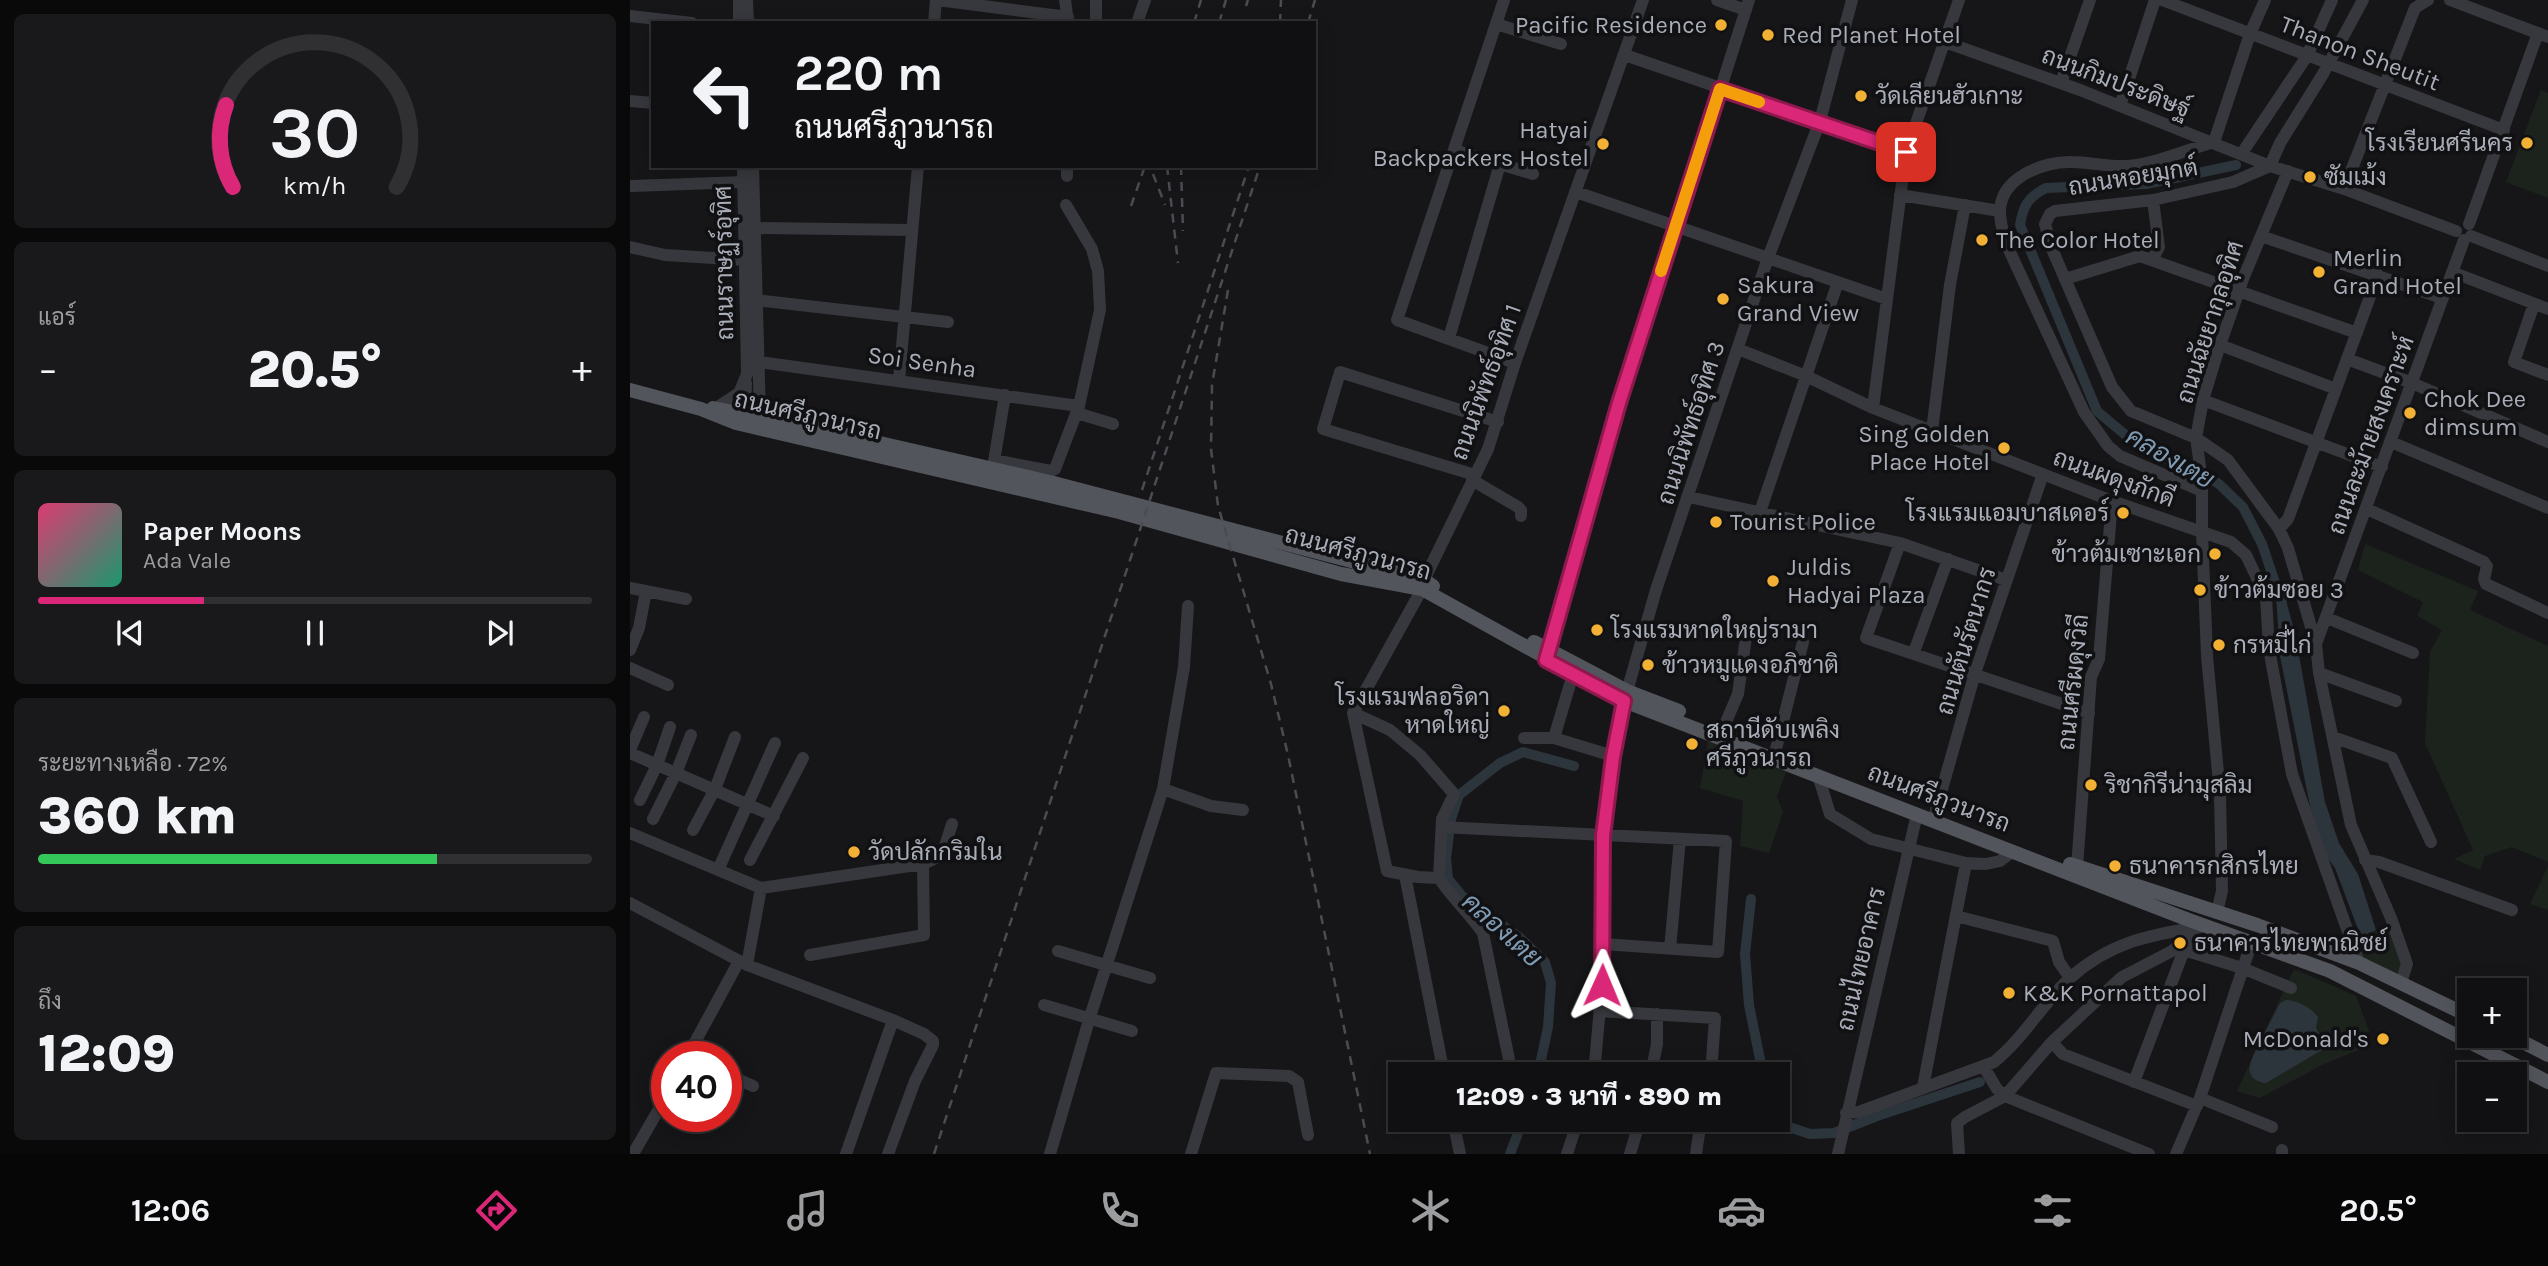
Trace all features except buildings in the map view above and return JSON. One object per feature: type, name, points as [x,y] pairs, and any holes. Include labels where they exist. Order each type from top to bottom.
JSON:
[{"type":"main road","name":"ถนนศรีภูวนารถ","points":[[630,390],[708,409],[716,417],[760,422],[1107,509],[1341,573],[1423,585]]},
{"type":"main road","name":"ถนนศรีภูวนารถ","points":[[760,422],[789,423],[993,465],[1423,585],[1626,696],[1776,749],[2013,851],[2217,912],[2359,963],[2457,1010]]},
{"type":"main road","name":"ถนนศรีภูวนารถ","points":[[1548,655],[1573,674],[1818,775],[2076,872],[2194,924],[2252,941],[2330,971],[2548,1082]]},
{"type":"main road","points":[[2252,941],[2257,925]]},
{"type":"main road","points":[[2527,1044],[2548,1055]]},
{"type":"street","points":[[739,0],[739,21]]},
{"type":"street","points":[[747,0],[748,21]]},
{"type":"street","points":[[934,21],[937,0],[1068,20],[1065,0]]},
{"type":"street","points":[[1096,0],[1097,21]]},
{"type":"street","points":[[1139,21],[1145,0]]},
{"type":"street","points":[[1504,0],[1397,320],[1515,363]]},
{"type":"street","name":"ถนนนิพัทธ์อุทิศ 1","points":[[1353,713],[1423,585],[1498,422],[1515,363],[1643,0]]},
{"type":"street","points":[[1548,655],[1619,403],[1748,5],[1717,0]]},
{"type":"street","name":"ถนนนิพัทธ์อุทิศ 3","points":[[1596,1062],[1603,944],[1603,836],[1613,757],[1626,696],[1656,590],[1768,258],[1820,121],[1852,0]]},
{"type":"street","points":[[1873,408],[1906,152],[1959,0]]},
{"type":"street","points":[[2061,83],[2090,0]]},
{"type":"street","points":[[2120,106],[2155,0]]},
{"type":"street","name":"Thanon Sheutit","points":[[2162,0],[2504,130]]},
{"type":"street","points":[[2202,486],[2120,456],[2108,446],[2084,412],[2004,239],[2000,211],[2005,193],[2013,181],[2049,164],[2068,162],[2137,165],[2214,142],[2250,34],[2265,0]]},
{"type":"street","points":[[2243,154],[2307,56],[2332,0]]},
{"type":"street","points":[[2363,0],[2267,164],[2344,189],[2548,266]]},
{"type":"street","points":[[2344,189],[2415,8],[2428,0]]},
{"type":"street","points":[[2451,0],[2543,35]]},
{"type":"street","points":[[630,16],[674,21]]},
{"type":"street","points":[[1496,24],[1561,44]]},
{"type":"street","name":"ถนนละม้ายสงเคราะห์","points":[[2316,644],[2465,233],[2532,54],[2543,35]]},
{"type":"street","name":"ถนนกิมประดิษฐ์","points":[[1945,41],[2061,83],[2267,164]]},
{"type":"street","points":[[2532,54],[2539,47],[2548,44]]},
{"type":"street","points":[[1625,55],[1906,152]]},
{"type":"street","points":[[630,101],[651,103]]},
{"type":"street","points":[[1454,150],[1533,174]]},
{"type":"street","points":[[1449,338],[1500,164]]},
{"type":"street","name":"ถนนหอยมุกต์","points":[[2196,442],[2131,411],[2112,387],[2047,235],[2045,224],[2050,214],[2055,211],[2153,200],[2232,182],[2267,164]]},
{"type":"street","name":"ถนนราษฏร์อุทิศ","points":[[743,168],[753,366]]},
{"type":"street","points":[[744,419],[753,366],[753,168]]},
{"type":"street","points":[[900,380],[918,168]]},
{"type":"street","name":"ถนนฉัยยากุลอุทิศ","points":[[2202,533],[2202,486],[2196,442],[2203,400],[2239,289],[2288,171]]},
{"type":"street","points":[[632,186],[744,182]]},
{"type":"street","points":[[1576,192],[1886,299]]},
{"type":"street","points":[[1900,195],[2000,211]]},
{"type":"street","points":[[2152,260],[2159,247],[2153,200]]},
{"type":"street","points":[[1005,395],[993,465],[1051,471],[1055,469],[1078,409],[1100,306],[1098,271],[1092,249],[1066,205]]},
{"type":"street","points":[[1932,431],[1950,285],[1965,205]]},
{"type":"street","points":[[754,228],[911,230]]},
{"type":"street","points":[[2261,236],[2442,298]]},
{"type":"street","points":[[630,247],[665,255],[746,260]]},
{"type":"street","points":[[2066,279],[2140,256],[2357,333]]},
{"type":"street","points":[[2452,272],[2548,309]]},
{"type":"street","points":[[2279,529],[2288,519],[2378,275]]},
{"type":"street","points":[[1760,512],[1838,282]]},
{"type":"street","points":[[755,300],[948,322]]},
{"type":"street","points":[[2535,304],[2514,362],[2548,375]]},
{"type":"street","points":[[2220,345],[2336,389]]},
{"type":"street","name":"ถนนผดุงภักดี","points":[[1738,349],[1806,376],[1873,408],[2112,501],[2231,542],[2246,555],[2266,597],[2269,649],[2292,774],[2359,963]]},
{"type":"street","points":[[2347,359],[2412,383],[2548,442]]},
{"type":"street","points":[[708,409],[739,393],[753,366]]},
{"type":"street","points":[[753,366],[760,422]]},
{"type":"street","points":[[753,366],[768,408],[789,423]]},
{"type":"street","name":"Soi Senha","points":[[753,366],[900,380],[1005,395],[1078,409],[1113,424]]},
{"type":"street","points":[[1498,422],[1340,372],[1323,429],[1474,478],[1518,507],[1521,516]]},
{"type":"street","points":[[2203,400],[2382,467]]},
{"type":"street","name":"ถนนละม้ายสงเคราะห์","points":[[2196,442],[2228,460],[2279,529],[2288,548],[2316,644],[2319,673],[2351,825],[2391,918],[2407,964],[2401,983]]},
{"type":"street","points":[[2391,442],[2548,508]]},
{"type":"street","name":"ถนนตันรัตนากร","points":[[1935,818],[1976,673],[2043,474]]},
{"type":"street","points":[[1689,497],[1900,543],[2006,580]]},
{"type":"street","name":"ถนนศรีผดุงวิถี","points":[[2076,872],[2091,677],[2099,659],[2112,501]]},
{"type":"street","points":[[2367,509],[2484,562],[2487,566],[2484,579],[2486,583],[2548,613]]},
{"type":"street","points":[[2202,533],[2207,656],[2220,794],[2222,891],[2217,912]]},
{"type":"street","points":[[1900,543],[1866,638],[2090,713]]},
{"type":"street","points":[[1914,652],[1948,559]]},
{"type":"street","points":[[630,587],[686,599]]},
{"type":"street","points":[[630,650],[639,628],[646,591]]},
{"type":"street","points":[[1050,1154],[1163,789],[1184,667],[1188,606]]},
{"type":"street","points":[[2327,618],[2413,653]]},
{"type":"street","points":[[1723,729],[1738,694],[1747,630]]},
{"type":"street","points":[[1776,749],[1803,642]]},
{"type":"street","points":[[630,668],[668,685]]},
{"type":"street","points":[[2319,673],[2396,701]]},
{"type":"street","points":[[1554,738],[1573,674]]},
{"type":"street","points":[[1353,713],[1390,730],[1420,755],[1454,794],[1442,819],[1449,827],[1726,841],[1718,952],[1603,944]]},
{"type":"street","points":[[1353,713],[1387,871],[1411,876],[1439,877]]},
{"type":"street","points":[[644,717],[630,752],[774,816]]},
{"type":"street","points":[[640,800],[657,765],[670,727]]},
{"type":"street","points":[[653,818],[676,773],[691,735]]},
{"type":"street","points":[[693,830],[715,789],[735,737]]},
{"type":"street","points":[[2333,737],[2392,758],[2431,842]]},
{"type":"street","points":[[1524,738],[1554,738],[1613,757]]},
{"type":"street","points":[[718,870],[775,743]]},
{"type":"street","points":[[750,860],[803,758]]},
{"type":"street","points":[[1818,775],[1830,814],[1871,839],[1966,863],[1986,864],[2000,861],[2013,851]]},
{"type":"street","points":[[1163,789],[1211,806],[1243,810]]},
{"type":"street","name":"ถนนไทยอาคาร","points":[[1839,1151],[1917,814]]},
{"type":"street","points":[[630,833],[761,888],[923,864],[942,855],[952,824]]},
{"type":"street","points":[[1449,827],[1439,877],[1450,896],[1471,916],[1483,933],[1510,1062]]},
{"type":"street","points":[[1670,949],[1680,839]]},
{"type":"street","points":[[2365,860],[2379,862],[2512,910]]},
{"type":"street","points":[[1923,1087],[1966,863]]},
{"type":"street","points":[[810,955],[924,935],[923,864]]},
{"type":"street","points":[[1411,876],[1442,1062]]},
{"type":"street","points":[[697,1041],[743,963],[761,888]]},
{"type":"street","points":[[630,903],[743,963],[892,1020],[924,1034],[933,1041],[888,1154]]},
{"type":"street","points":[[1956,916],[2053,941],[2059,962],[2070,978]]},
{"type":"street","points":[[1846,1116],[1923,1087],[1986,1070],[2010,1049],[2070,978],[2112,948],[2147,935],[2194,924]]},
{"type":"street","points":[[2134,1082],[2194,924]]},
{"type":"street","points":[[1951,1154],[1959,1154],[1957,1123],[2001,1092],[2122,977],[2172,951],[2194,924]]},
{"type":"street","points":[[2176,1154],[2198,1102],[2252,941]]},
{"type":"street","points":[[2184,950],[2242,968],[2291,988]]},
{"type":"street","points":[[1058,951],[1150,978]]},
{"type":"street","points":[[1044,1005],[1132,1031]]},
{"type":"street","points":[[1599,1011],[1716,1018],[1712,1062]]},
{"type":"street","points":[[1653,1062],[1657,1044],[1657,1014]]},
{"type":"street","points":[[846,1154],[892,1020]]},
{"type":"street","points":[[2052,1042],[2063,1054],[2134,1082],[2272,1127]]},
{"type":"street","points":[[1986,1070],[2001,1092],[2149,1154]]},
{"type":"street","points":[[1191,1154],[1216,1073],[1289,1076],[1298,1082],[1308,1135]]},
{"type":"street","points":[[742,1081],[753,1086]]},
{"type":"street","points":[[634,1154],[651,1124]]},
{"type":"street","points":[[1455,1132],[1460,1154]]},
{"type":"street","points":[[1567,1154],[1574,1132]]},
{"type":"street","points":[[1630,1154],[1636,1132]]},
{"type":"street","points":[[1696,1154],[1699,1132]]},
{"type":"shaded area","points":[[2541,90],[2548,93],[2548,198],[2506,182]]},
{"type":"shaded area","points":[[2365,544],[2478,591],[2470,610],[2548,646],[2548,862],[2512,847],[2485,856],[2480,870],[2454,859],[2473,850],[2425,743],[2430,652],[2442,630],[2417,616],[2423,602],[2358,570]]},
{"type":"shaded area","points":[[2284,592],[2296,638],[2325,802],[2339,843],[2358,874],[2376,930],[2361,937],[2335,868],[2326,856],[2313,821],[2280,656],[2276,595]]},
{"type":"shaded area","points":[[1708,741],[1786,772],[1777,797],[1783,812],[1769,853],[1740,846],[1743,801],[1700,788]]},
{"type":"shaded area","points":[[2548,866],[2548,910],[2530,904]]},
{"type":"shaded area","points":[[2391,928],[2404,964],[2399,980],[2359,963],[2354,936]]},
{"type":"shaded area","points":[[2294,969],[2356,996],[2369,1031],[2363,1048],[2322,1065],[2260,1098],[2237,1091]]},
{"type":"shaded area","points":[[2286,1000],[2304,1005],[2318,1017],[2316,1028],[2322,1039],[2322,1050],[2266,1083],[2259,1081],[2250,1073],[2252,1060],[2280,1003]]},
{"type":"waterway","name":"คลองเตย","points":[[2236,165],[2146,184],[2046,188],[2027,203],[2020,225],[2097,411],[2135,443],[2165,459],[2192,467],[2219,484],[2243,507],[2262,544],[2282,603]]},
{"type":"waterway","name":"คลองเตย","points":[[1541,1062],[1548,1027],[1551,983],[1545,962],[1519,937],[1462,896],[1448,879],[1446,858],[1451,819],[1459,795],[1500,763],[1523,752],[1574,766]]},
{"type":"waterway","name":"คลองเตย","points":[[1751,899],[1745,954],[1749,1005],[1761,1062]]},
{"type":"waterway","name":"คลองเตย","points":[[1790,1127],[1810,1134],[1834,1133],[1980,1082]]},
{"type":"waterway","name":"คลองเตย","points":[[1510,1154],[1518,1132]]},
{"type":"railway","points":[[1195,21],[1201,0]]},
{"type":"railway","points":[[1220,21],[1226,0]]},
{"type":"railway","points":[[1246,6],[1248,0]]},
{"type":"railway","points":[[1280,21],[1281,0]]},
{"type":"railway","points":[[1309,21],[1315,0]]},
{"type":"railway","points":[[1131,206],[1144,168]]},
{"type":"railway","points":[[1167,168],[1178,263]]},
{"type":"railway","points":[[1181,168],[1183,231]]},
{"type":"railway","points":[[1142,490],[1248,168]]},
{"type":"railway","points":[[934,1154],[1259,168]]},
{"type":"railway","points":[[1153,174],[1165,205]]},
{"type":"railway","points":[[1228,290],[1212,385],[1211,449],[1218,506],[1271,684],[1288,755],[1370,1154]]},
{"type":"slow traffic","points":[[1661,271],[1720,89],[1759,102]]},
{"type":"place","name":"Pacific Residence","points":[[1721,25]]},
{"type":"place","name":"Red Planet Hotel","points":[[1768,35]]},
{"type":"place","name":"วัดเลียนฮัวเกาะ","points":[[1861,96]]},
{"type":"place","name":"โรงเรียนศรีนคร","points":[[2527,143]]},
{"type":"place","name":"Hatyai Backpackers Hostel","points":[[1603,144]]},
{"type":"place","name":"ซัมเม้ง","points":[[2310,177]]},
{"type":"place","name":"The Color Hotel","points":[[1982,240]]},
{"type":"place","name":"Merlin Grand Hotel","points":[[2319,272]]},
{"type":"place","name":"Sakura Grand View","points":[[1723,299]]},
{"type":"place","name":"Chok Dee dimsum","points":[[2410,413]]},
{"type":"place","name":"Sing Golden Place Hotel","points":[[2004,448]]},
{"type":"place","name":"โรงแรมแอมบาสเดอร์","points":[[2123,513]]},
{"type":"place","name":"Tourist Police","points":[[1716,522]]},
{"type":"place","name":"ข้าวต้มเซาะเอก","points":[[2215,554]]},
{"type":"place","name":"Juldis Hadyai Plaza","points":[[1773,581]]},
{"type":"place","name":"ข้าวต้มซอย 3","points":[[2200,590]]},
{"type":"place","name":"โรงแรมหาดใหญ่รามา","points":[[1597,630]]},
{"type":"place","name":"กรหมี่ไก่","points":[[2219,645]]},
{"type":"place","name":"ข้าวหมูแดงอภิชาติ","points":[[1648,665]]},
{"type":"place","name":"โรงแรมฟลอริดา หาดใหญ่","points":[[1504,711]]},
{"type":"place","name":"สถานีดับเพลิง ศรีภูวนารถ","points":[[1692,744]]},
{"type":"place","name":"ริชากิรีน่ามุสลิม","points":[[2091,785]]},
{"type":"place","name":"วัดปลักกริมใน","points":[[854,852]]},
{"type":"place","name":"ธนาคารกสิกรไทย","points":[[2115,866]]},
{"type":"place","name":"ธนาคารไทยพาณิชย์","points":[[2180,943]]},
{"type":"place","name":"K&K Pornattapol","points":[[2009,993]]},
{"type":"place","name":"McDonald's","points":[[2383,1039]]},
{"type":"route","points":[[1602,985],[1603,836],[1613,757],[1624,701],[1546,660],[1619,403],[1720,89],[1906,152]]}]
